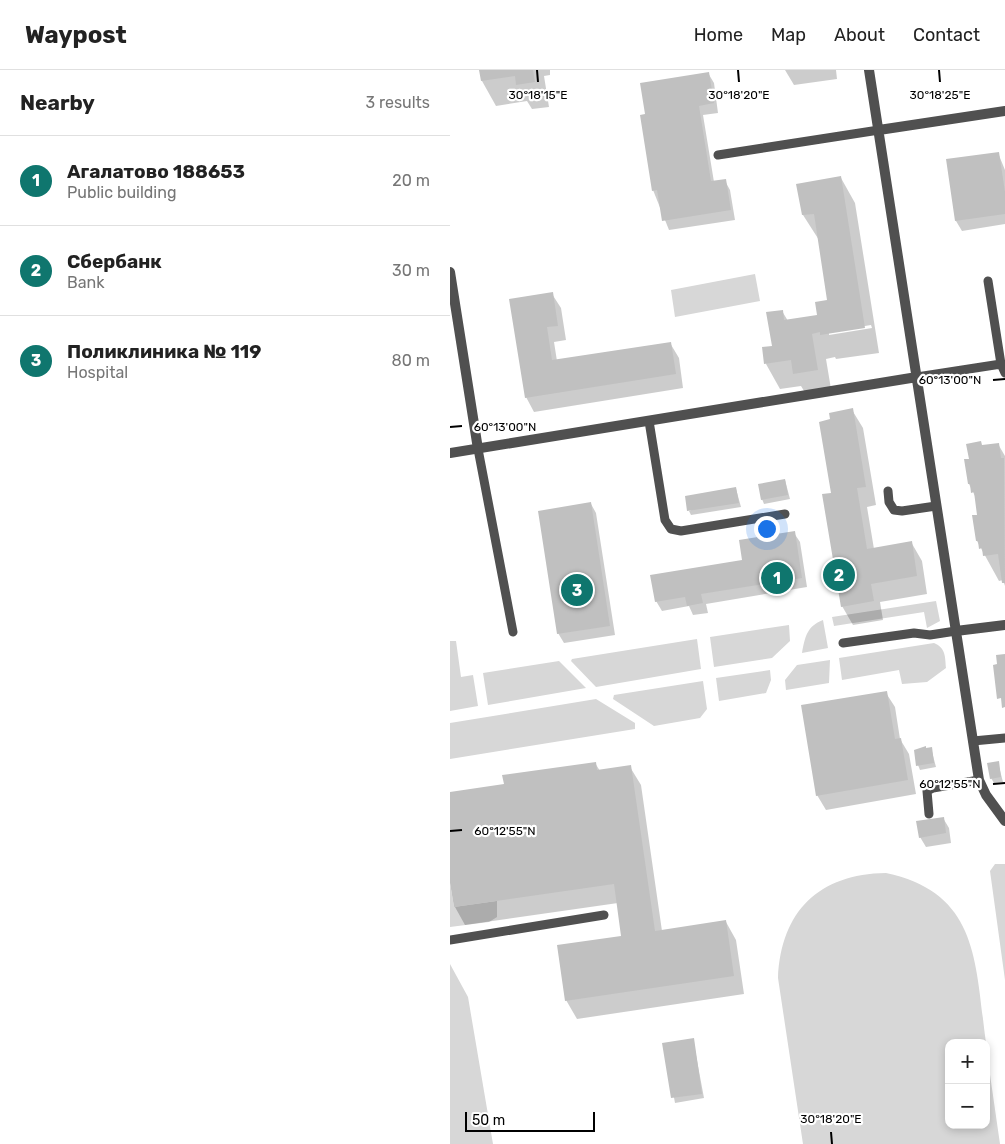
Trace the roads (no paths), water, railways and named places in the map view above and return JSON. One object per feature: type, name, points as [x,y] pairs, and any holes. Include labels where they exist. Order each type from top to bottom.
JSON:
[{"type":"street","points":[[869,70],[979,780],[986,795],[1005,821]]},
{"type":"street","points":[[879,130],[1005,110]]},
{"type":"street","points":[[450,272],[478,449]]},
{"type":"street","points":[[450,453],[916,377]]},
{"type":"street","points":[[956,631],[1005,625]]},
{"type":"lane","points":[[718,155],[879,130]]},
{"type":"lane","points":[[916,377],[1003,368],[988,281]]},
{"type":"lane","points":[[649,421],[665,520],[671,529],[680,531],[785,514]]},
{"type":"lane","points":[[478,449],[513,632]]},
{"type":"lane","points":[[888,492],[889,502],[894,510],[902,511],[936,506]]},
{"type":"lane","points":[[843,643],[914,632],[930,635],[956,631]]},
{"type":"lane","points":[[973,741],[1005,738]]},
{"type":"lane","points":[[929,814],[927,791],[933,788],[979,780]]},
{"type":"lane","points":[[450,940],[604,915]]},
{"type":"place","name":"Сбербанк","points":[[839,575]]},
{"type":"place","name":"Агалатово 188653","points":[[777,578]]},
{"type":"place","name":"Поликлиника № 119","points":[[577,590]]}]
